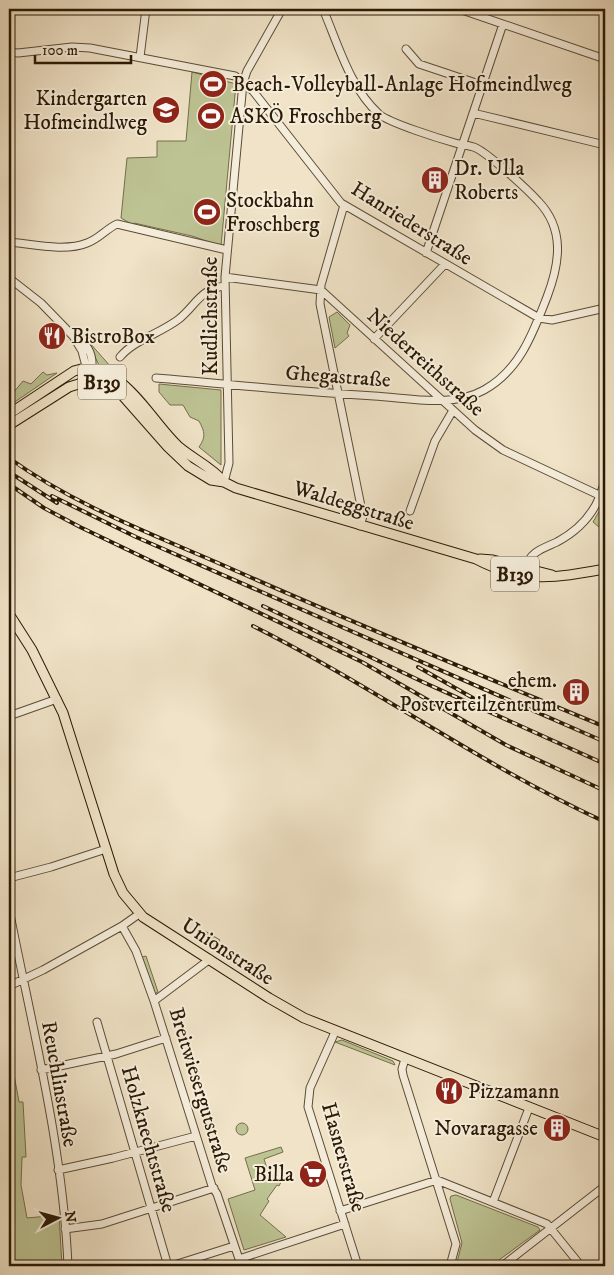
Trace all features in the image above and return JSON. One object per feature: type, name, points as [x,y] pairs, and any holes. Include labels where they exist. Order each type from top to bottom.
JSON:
[{"type":"main road","points":[[74,385],[79,377],[89,370]]},
{"type":"main road","name":"B139","points":[[9,421],[67,374],[89,370]]},
{"type":"main road","name":"Waldeggstraße","points":[[89,370],[105,372],[120,381],[173,441],[217,474],[224,482]]},
{"type":"main road","name":"B139","points":[[9,421],[74,385],[99,381]]},
{"type":"main road","name":"Waldeggstraße","points":[[99,381],[114,388],[124,396],[168,447],[188,466],[211,480],[224,482],[236,488],[360,526],[476,559],[491,567],[530,578],[557,577],[605,569]]},
{"type":"main road","name":"Waldeggstraße","points":[[476,559],[493,560],[557,577]]},
{"type":"main road","name":"Unionstraße","points":[[9,614],[32,650],[57,700],[120,886],[140,914],[276,1002],[335,1032],[605,1137]]},
{"type":"street","points":[[140,57],[146,9]]},
{"type":"street","name":"Kudlichstraße","points":[[224,482],[229,468],[225,277],[243,83],[247,71],[282,9]]},
{"type":"street","name":"Ghegastraße","points":[[156,378],[338,394],[440,400],[476,394],[500,380],[519,359],[539,318],[559,257],[553,222],[538,201],[475,148],[381,116],[354,80],[323,9]]},
{"type":"street","points":[[459,9],[605,59]]},
{"type":"street","points":[[426,253],[503,24]]},
{"type":"street","points":[[9,52],[22,53],[82,47],[235,76],[243,83]]},
{"type":"street","points":[[406,48],[419,64],[482,86]]},
{"type":"street","name":"Hanriederstraße","points":[[243,83],[253,91],[344,205],[539,318]]},
{"type":"street","points":[[473,113],[605,145]]},
{"type":"street","points":[[344,205],[321,290],[320,304],[363,516],[360,526]]},
{"type":"street","points":[[9,242],[63,246],[82,245],[94,240],[117,224],[227,250]]},
{"type":"street","points":[[374,339],[445,264]]},
{"type":"street","points":[[225,277],[321,290]]},
{"type":"street","points":[[9,278],[41,303],[73,336],[88,348],[92,358],[89,370]]},
{"type":"street","points":[[120,357],[129,348],[179,318],[206,290],[225,286]]},
{"type":"street","name":"Niederreithstraße","points":[[321,290],[452,412],[503,450],[600,496]]},
{"type":"street","points":[[539,318],[552,320],[605,308]]},
{"type":"street","name":"Waldeggstraße","points":[[89,370],[99,381]]},
{"type":"street","points":[[410,511],[435,441],[452,412]]},
{"type":"street","points":[[525,568],[533,553],[569,534],[586,520],[600,496],[605,478]]},
{"type":"street","points":[[9,716],[57,700]]},
{"type":"street","points":[[9,878],[51,867],[106,848]]},
{"type":"street","name":"Reuchlinstraße","points":[[9,909],[41,1070],[58,1170],[68,1266]]},
{"type":"street","points":[[9,986],[122,926],[140,914]]},
{"type":"street","name":"Breitwiesergutstraße","points":[[122,926],[136,951],[154,1001],[196,1136],[239,1263]]},
{"type":"street","points":[[154,1001],[210,959]]},
{"type":"street","name":"Holzknechtstraße","points":[[98,1022],[150,1208],[169,1266]]},
{"type":"street","name":"Hasnerstraße","points":[[335,1032],[312,1084],[308,1104],[310,1117],[358,1266]]},
{"type":"street","points":[[41,1070],[107,1056],[166,1038]]},
{"type":"street","points":[[405,1059],[402,1069],[403,1075],[456,1244],[450,1266]]},
{"type":"street","points":[[493,1202],[529,1108]]},
{"type":"street","points":[[58,1170],[134,1153],[196,1136]]},
{"type":"street","points":[[340,1211],[437,1180],[547,1224],[581,1266]]},
{"type":"street","points":[[506,1265],[605,1186]]},
{"type":"street","points":[[65,1229],[96,1225],[214,1188]]},
{"type":"street","points":[[239,1263],[345,1224]]},
{"type":"street","points":[[169,1266],[234,1246]]},
{"type":"green space","points":[[192,72],[236,84],[221,246],[192,236],[134,223],[133,225],[121,218],[127,158],[157,157],[157,141],[186,141]]},
{"type":"green space","points":[[337,312],[350,325],[347,333],[349,336],[335,348],[329,317]]},
{"type":"green space","points":[[81,333],[119,376],[99,365],[91,349],[78,335]]},
{"type":"green space","points":[[43,372],[47,375],[57,373],[9,406],[9,398],[23,381],[31,384]]},
{"type":"green space","points":[[159,384],[221,390],[221,465],[199,447],[204,434],[199,421],[190,417],[183,405],[170,405],[159,392]]},
{"type":"green space","points":[[605,501],[605,532],[593,522]]},
{"type":"green space","points":[[205,931],[220,940],[213,950],[198,940]]},
{"type":"green space","points":[[146,956],[158,992],[154,994],[142,957]]},
{"type":"green space","points":[[342,1040],[393,1061],[395,1065],[335,1042]]},
{"type":"green space","points":[[13,1069],[19,1102],[23,1102],[26,1157],[22,1157],[21,1185],[27,1218],[59,1215],[62,1266],[11,1266],[12,1241],[9,1230],[9,1072]]},
{"type":"green space","points":[[240,1123],[244,1123],[248,1129],[244,1135],[240,1135],[236,1131],[236,1127]]},
{"type":"green space","points":[[281,1147],[283,1152],[264,1159],[268,1172],[281,1182],[267,1199],[269,1201],[260,1215],[286,1237],[244,1250],[228,1199],[255,1190],[245,1158]]},
{"type":"green space","points":[[456,1195],[538,1227],[540,1230],[499,1260],[497,1266],[456,1266],[462,1243],[450,1199],[451,1196]]},
{"type":"railway","points":[[9,458],[60,490],[114,518],[367,628],[605,727]]},
{"type":"railway","points":[[9,472],[57,503]]},
{"type":"railway","points":[[9,484],[44,508],[80,527],[362,662],[506,745],[605,791]]},
{"type":"railway","points":[[52,496],[136,537],[605,742]]},
{"type":"railway","points":[[263,606],[425,683],[605,764]]},
{"type":"railway","points":[[253,626],[298,649],[515,776],[605,822]]},
{"type":"railway","points":[[418,667],[473,698]]},
{"type":"place","name":"Beach-Volleyball-Anlage Hofmeindlweg","points":[[213,84]]},
{"type":"place","name":"Kindergarten Hofmeindlweg","points":[[166,110]]},
{"type":"place","name":"ASKÖ Froschberg","points":[[211,116]]},
{"type":"place","name":"Dr. Ulla Roberts","points":[[435,180]]},
{"type":"place","name":"Stockbahn Froschberg","points":[[207,212]]},
{"type":"place","name":"BistroBox","points":[[52,336]]},
{"type":"place","name":"ehem. Postverteilzentrum","points":[[576,692]]},
{"type":"place","name":"Pizzamann","points":[[449,1091]]},
{"type":"place","name":"Novaragasse","points":[[557,1128]]},
{"type":"place","name":"Billa","points":[[313,1174]]}]
